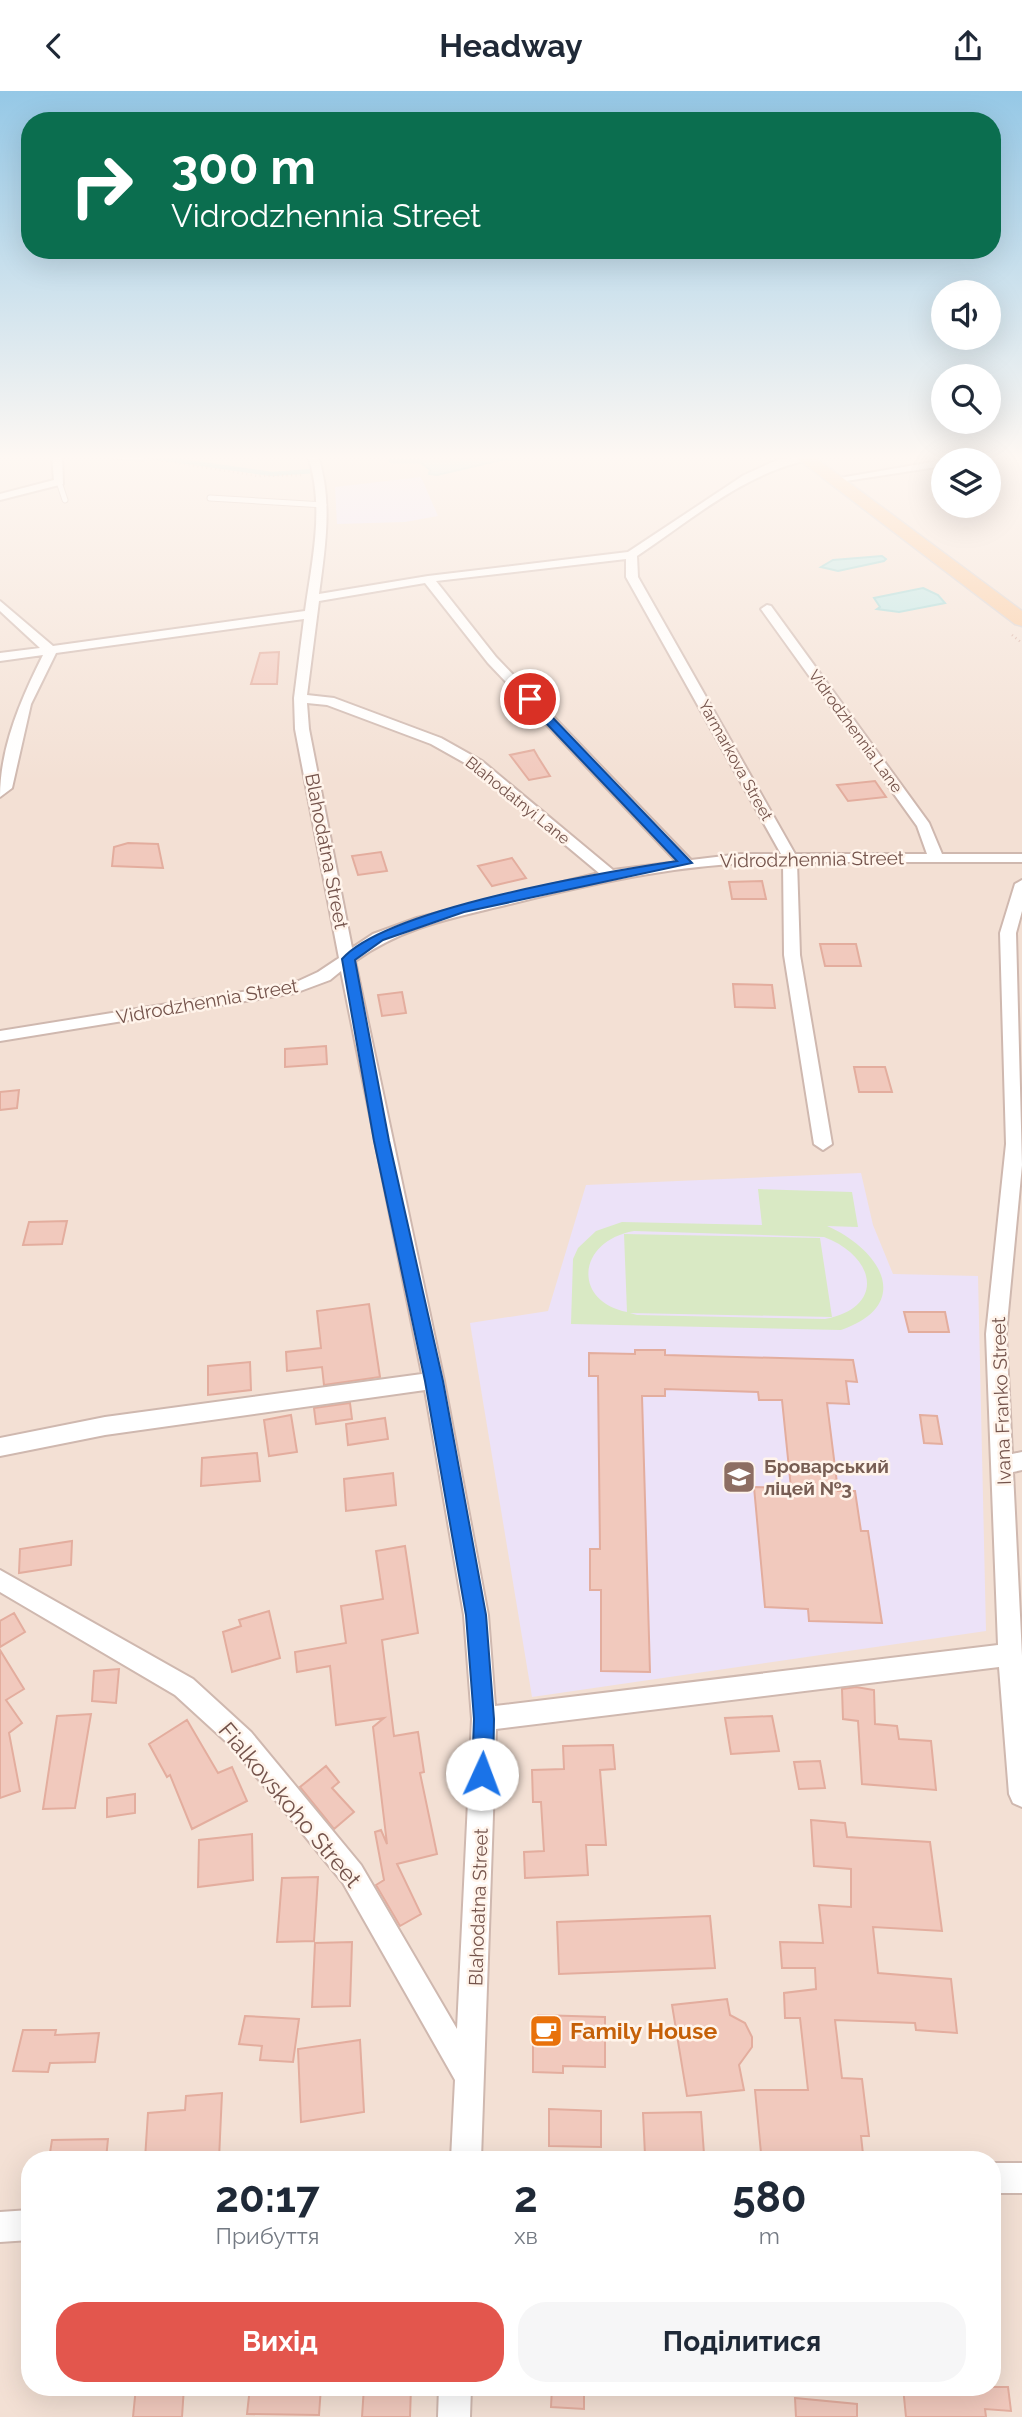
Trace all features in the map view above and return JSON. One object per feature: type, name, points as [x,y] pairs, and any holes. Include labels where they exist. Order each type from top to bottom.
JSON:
[{"type":"main road","points":[[948,565],[1022,620]]},
{"type":"street","name":"Blahodatna Street","points":[[318,565],[300,698],[302,729],[349,959],[382,1141],[434,1381],[476,1615],[484,1719],[467,2151]]},
{"type":"street","points":[[0,657],[51,651],[313,606],[428,579],[550,565]]},
{"type":"street","name":"Yarmarkova Street","points":[[631,565],[632,576],[790,857],[792,955],[823,1144]]},
{"type":"street","points":[[428,579],[492,660],[686,863]]},
{"type":"street","points":[[0,604],[51,651]]},
{"type":"street","name":"Vidrodzhennia Lane","points":[[767,609],[924,826],[936,857]]},
{"type":"street","points":[[0,793],[5,788],[25,704],[51,651]]},
{"type":"street","name":"Blahodatnyi Lane","points":[[300,698],[328,701],[436,741],[477,764],[610,875]]},
{"type":"street","name":"Vidrodzhennia Street","points":[[0,1036],[295,988],[324,976],[379,937],[422,921],[610,875],[686,863],[790,857],[1022,858]]},
{"type":"street","name":"Ivana Franko Street","points":[[1022,884],[1008,933],[1017,1014],[1015,1144],[996,1334],[1012,1463],[1010,1655],[1022,1794]]},
{"type":"street","points":[[0,1447],[105,1426],[434,1381]]},
{"type":"street","name":"Fialkovskoho Street","points":[[0,1580],[184,1688],[242,1739],[352,1874],[471,2080]]},
{"type":"street","points":[[484,1719],[1010,1655]]},
{"type":"street","points":[[1001,2178],[1022,2178]]},
{"type":"street","points":[[0,2227],[21,2226]]},
{"type":"street","points":[[454,2417],[455,2396]]},
{"type":"shaded area","points":[[0,565],[1022,565],[1022,2417],[0,2417]]},
{"type":"shaded area","name":"Броварський ліцей №3","points":[[861,1173],[873,1225],[893,1274],[978,1276],[986,1631],[532,1697],[470,1323],[548,1311],[586,1185]]},
{"type":"green space","points":[[758,1189],[852,1192],[858,1227],[827,1226],[862,1248],[874,1262],[882,1277],[883,1292],[877,1306],[864,1319],[841,1330],[571,1324],[573,1259],[578,1248],[596,1231],[622,1222],[762,1225]],"holes":[[[634,1231],[824,1237],[841,1245],[863,1268],[867,1281],[865,1293],[858,1304],[845,1313],[832,1317],[820,1238],[624,1234]],[[624,1234],[627,1312],[609,1306],[597,1296],[590,1284],[588,1271],[592,1258],[601,1246]],[[630,1313],[831,1317],[825,1319]]]},
{"type":"water","points":[[825,565],[868,565],[838,571],[821,567]]},
{"type":"water","points":[[923,588],[938,595],[945,603],[899,612],[877,609],[880,607],[874,598]]},
{"type":"building","points":[[279,652],[277,684],[251,684],[260,653]]},
{"type":"building","points":[[534,750],[550,776],[529,780],[510,755]]},
{"type":"building","points":[[875,781],[886,797],[848,801],[837,785]]},
{"type":"building","points":[[128,843],[158,844],[163,868],[112,866],[114,847]]},
{"type":"building","points":[[381,852],[387,871],[358,875],[352,856]]},
{"type":"building","points":[[512,858],[526,878],[492,886],[478,866]]},
{"type":"building","points":[[762,881],[766,899],[732,899],[729,882]]},
{"type":"building","points":[[820,944],[856,944],[861,966],[825,966]]},
{"type":"building","points":[[733,984],[772,985],[775,1008],[735,1007]]},
{"type":"building","points":[[402,992],[406,1013],[382,1016],[378,995]]},
{"type":"building","points":[[326,1046],[327,1064],[285,1067],[285,1049]]},
{"type":"building","points":[[854,1067],[885,1067],[892,1092],[859,1092]]},
{"type":"building","points":[[19,1090],[17,1108],[0,1110],[0,1092]]},
{"type":"building","points":[[67,1221],[62,1244],[23,1245],[29,1222]]},
{"type":"building","points":[[369,1304],[380,1377],[324,1385],[322,1367],[287,1371],[286,1352],[321,1348],[317,1311]]},
{"type":"building","points":[[904,1312],[945,1312],[949,1332],[909,1332]]},
{"type":"building","points":[[635,1350],[665,1350],[665,1355],[853,1360],[857,1382],[846,1381],[849,1404],[827,1403],[838,1491],[855,1491],[861,1531],[868,1531],[882,1623],[809,1621],[808,1609],[765,1607],[754,1487],[791,1488],[782,1400],[759,1400],[758,1392],[665,1389],[665,1396],[642,1396],[650,1672],[601,1671],[601,1590],[590,1590],[590,1549],[600,1549],[598,1376],[589,1376],[589,1353],[635,1354]]},
{"type":"building","points":[[250,1362],[251,1390],[208,1395],[208,1366]]},
{"type":"building","points":[[350,1403],[352,1419],[316,1424],[314,1408]]},
{"type":"building","points":[[291,1415],[297,1452],[269,1456],[264,1420]]},
{"type":"building","points":[[920,1415],[937,1416],[942,1444],[924,1443]]},
{"type":"building","points":[[385,1418],[388,1439],[348,1445],[346,1424]]},
{"type":"building","points":[[257,1453],[260,1481],[201,1486],[202,1458]]},
{"type":"building","points":[[393,1473],[396,1505],[346,1511],[344,1479]]},
{"type":"building","points":[[72,1541],[71,1565],[19,1573],[20,1549]]},
{"type":"building","points":[[405,1546],[418,1633],[382,1640],[394,1736],[418,1732],[424,1772],[420,1773],[437,1854],[397,1864],[421,1914],[400,1926],[376,1885],[384,1880],[375,1832],[381,1830],[387,1844],[373,1727],[384,1718],[336,1725],[330,1666],[297,1672],[295,1652],[346,1643],[341,1606],[383,1599],[376,1551]]},
{"type":"building","points":[[269,1611],[280,1658],[232,1672],[223,1632],[241,1626],[239,1620]]},
{"type":"building","points":[[14,1613],[25,1632],[0,1647],[0,1621]]},
{"type":"building","points":[[0,1650],[24,1689],[6,1700],[22,1723],[9,1733],[20,1791],[0,1798]]},
{"type":"building","points":[[119,1669],[116,1703],[92,1701],[94,1671]]},
{"type":"building","points":[[856,1687],[874,1690],[875,1724],[897,1726],[899,1739],[931,1741],[936,1790],[862,1784],[858,1721],[843,1719],[842,1689]]},
{"type":"building","points":[[91,1714],[75,1808],[43,1809],[57,1716]]},
{"type":"building","points":[[772,1716],[779,1751],[731,1754],[725,1718]]},
{"type":"building","points":[[187,1720],[218,1773],[232,1767],[247,1801],[192,1829],[170,1775],[167,1777],[149,1744]]},
{"type":"building","points":[[613,1745],[615,1769],[600,1770],[606,1845],[586,1845],[588,1875],[525,1878],[524,1852],[544,1851],[541,1802],[533,1802],[532,1770],[564,1769],[563,1746]]},
{"type":"building","points":[[820,1761],[825,1788],[799,1789],[794,1762]]},
{"type":"building","points":[[326,1766],[339,1782],[332,1788],[354,1812],[334,1829],[300,1787]]},
{"type":"building","points":[[135,1794],[135,1813],[107,1817],[107,1798]]},
{"type":"building","points":[[811,1820],[845,1823],[847,1837],[930,1842],[942,1931],[873,1927],[878,1973],[951,1979],[957,2033],[916,2030],[915,2023],[835,2020],[842,2078],[862,2079],[869,2136],[861,2136],[863,2151],[761,2151],[755,2090],[808,2090],[800,2018],[785,2018],[784,1993],[816,1989],[815,1968],[782,1968],[780,1942],[823,1943],[819,1905],[851,1907],[851,1869],[814,1866]]},
{"type":"building","points":[[252,1834],[253,1880],[198,1887],[199,1840]]},
{"type":"building","points":[[318,1877],[314,1941],[277,1942],[282,1878]]},
{"type":"building","points":[[710,1916],[715,1968],[559,1974],[557,1922]]},
{"type":"building","points":[[352,1942],[350,2006],[312,2007],[315,1943]]},
{"type":"building","points":[[727,1999],[730,2015],[745,2023],[752,2037],[752,2047],[739,2065],[744,2090],[687,2096],[672,2005]]},
{"type":"building","points":[[538,2015],[605,2017],[605,2067],[563,2066],[563,2073],[533,2072],[533,2042],[538,2042]]},
{"type":"building","points":[[245,2016],[299,2019],[293,2062],[260,2060],[262,2046],[239,2044]]},
{"type":"building","points":[[23,2030],[56,2030],[55,2035],[99,2033],[95,2062],[50,2063],[48,2072],[13,2071]]},
{"type":"building","points":[[360,2040],[364,2112],[301,2122],[298,2049]]},
{"type":"building","points":[[222,2093],[219,2151],[146,2151],[148,2113],[185,2110],[186,2096]]},
{"type":"building","points":[[549,2109],[601,2111],[601,2147],[549,2146]]},
{"type":"building","points":[[701,2112],[704,2151],[645,2151],[643,2113]]},
{"type":"building","points":[[108,2139],[107,2151],[50,2151],[52,2140]]},
{"type":"building","points":[[1001,2387],[1008,2387],[1011,2411],[985,2409],[986,2417],[906,2417],[904,2396],[1001,2396]]},
{"type":"building","points":[[135,2396],[183,2396],[182,2417],[133,2417]]},
{"type":"building","points":[[249,2396],[320,2396],[319,2415],[247,2414]]},
{"type":"building","points":[[363,2396],[411,2396],[410,2417],[362,2417]]},
{"type":"building","points":[[552,2396],[584,2396],[584,2409],[551,2407]]},
{"type":"building","points":[[795,2398],[857,2404],[857,2417],[796,2417]]},
{"type":"place","name":"Броварський ліцей №3","points":[[739,1477]]},
{"type":"place","name":"Family House","points":[[546,2031]]},
{"type":"route","points":[[482,1774],[484,1719],[476,1615],[434,1381],[382,1141],[349,959],[379,937],[460,909],[610,875],[686,863],[530,699]]}]
